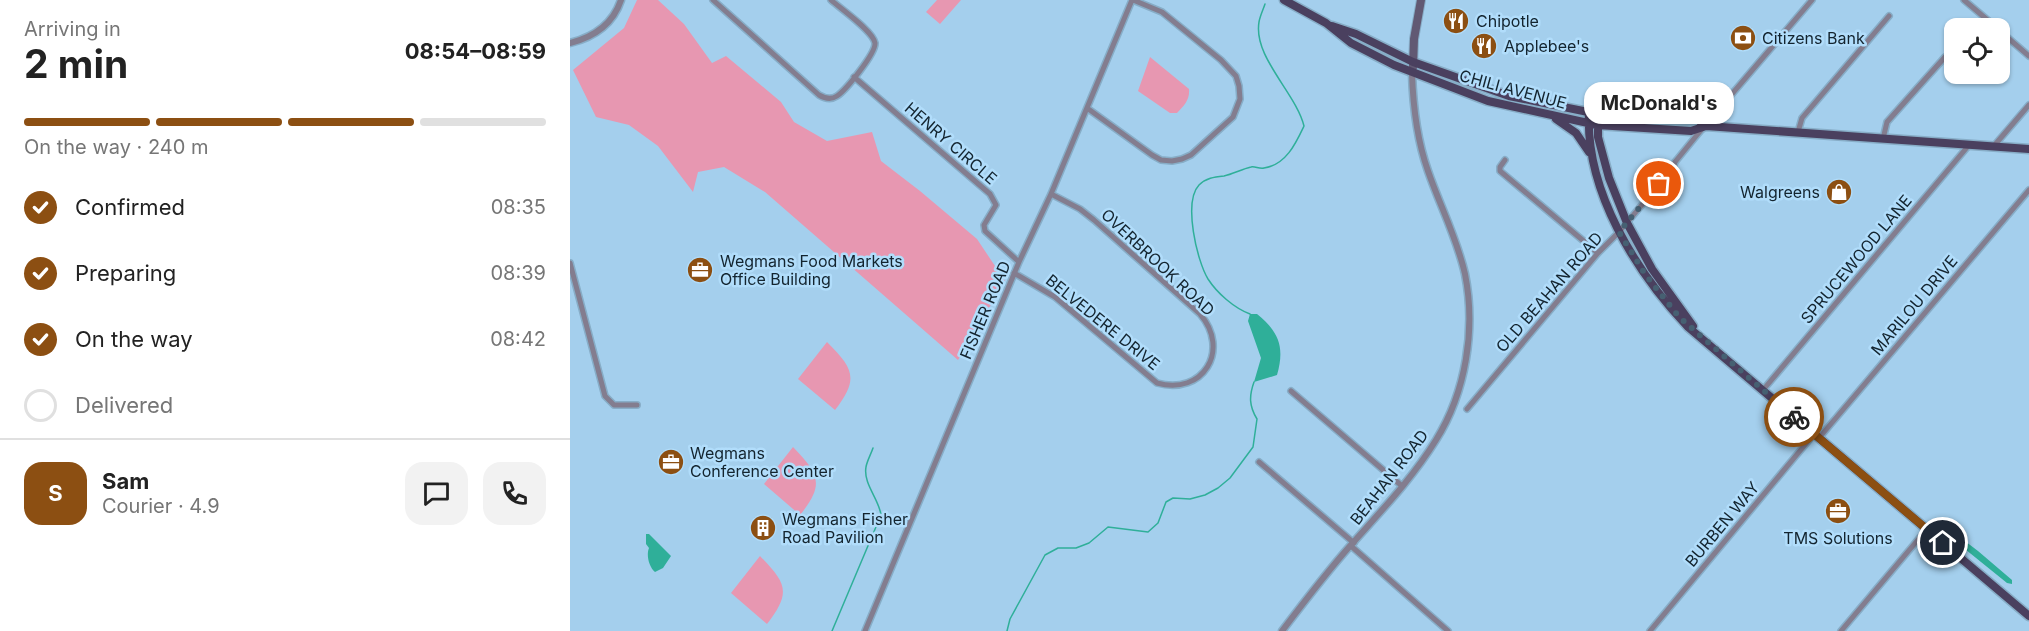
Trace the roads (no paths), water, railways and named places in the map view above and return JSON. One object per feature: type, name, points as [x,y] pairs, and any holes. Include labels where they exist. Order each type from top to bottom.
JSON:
[{"type":"main road","name":"CHILI AVENUE","points":[[1284,0],[1326,23],[1356,34],[1413,62],[1509,96],[1594,113],[1698,120],[1706,126]]},
{"type":"main road","points":[[1412,73],[1414,39],[1421,0]]},
{"type":"main road","name":"CHILI AVENUE","points":[[1326,23],[1351,43],[1412,73],[1488,101],[1593,124],[1691,131],[1706,126],[2029,149]]},
{"type":"main road","points":[[1594,113],[1593,159],[1607,206],[1619,232],[1666,303],[1688,327],[2029,616]]},
{"type":"main road","points":[[1550,116],[1575,133],[1593,159]]},
{"type":"main road","points":[[1593,124],[1609,178],[1627,222],[1652,269],[1701,336]]},
{"type":"street","points":[[570,44],[598,32],[609,23],[618,10],[621,0]]},
{"type":"street","points":[[713,0],[731,19],[824,97],[829,98],[838,95],[874,51],[874,41],[868,32],[831,0]]},
{"type":"street","points":[[1087,108],[1161,160],[1172,161],[1191,155],[1227,123],[1237,110],[1240,99],[1239,86],[1230,68],[1162,12],[1133,0]]},
{"type":"street","name":"FISHER ROAD","points":[[865,631],[1014,273],[1051,194],[1133,0]]},
{"type":"street","name":"OLD BEAHAN ROAD","points":[[1467,409],[1673,168],[1675,162],[1812,0]]},
{"type":"street","points":[[1964,0],[1984,18]]},
{"type":"street","points":[[1798,132],[1802,118],[1889,16]]},
{"type":"street","points":[[2010,40],[2029,56]]},
{"type":"street","points":[[1883,139],[1887,122],[1944,58]]},
{"type":"street","name":"BEAHAN ROAD","points":[[1282,631],[1402,486],[1436,440],[1452,408],[1465,362],[1469,330],[1465,274],[1456,240],[1427,169],[1421,147],[1412,73]]},
{"type":"street","name":"HENRY CIRCLE","points":[[854,76],[990,194],[996,205],[984,225],[985,231],[1019,262]]},
{"type":"street","points":[[1993,147],[2029,105]]},
{"type":"street","name":"SPRUCEWOOD LANE","points":[[1763,390],[1969,145]]},
{"type":"street","points":[[1505,160],[1500,171],[1598,253]]},
{"type":"street","name":"MARILOU DRIVE","points":[[1817,436],[2029,190]]},
{"type":"street","name":"OVERBROOK ROAD","points":[[1051,194],[1080,209],[1094,220],[1200,314],[1212,332],[1214,343],[1213,355],[1206,369]]},
{"type":"street","points":[[570,263],[605,396],[614,405],[637,405]]},
{"type":"street","name":"BELVEDERE DRIVE","points":[[1014,273],[1055,297],[1157,383],[1166,386],[1187,383],[1196,379],[1206,369]]},
{"type":"street","points":[[1291,391],[1402,486]]},
{"type":"street","name":"BURBEN WAY","points":[[1650,631],[1817,436]]},
{"type":"street","points":[[1259,462],[1448,631]]},
{"type":"street","points":[[1841,631],[1927,529]]},
{"type":"waterway","points":[[1250,314],[1226,300],[1208,279],[1193,232],[1192,204],[1194,193],[1207,179],[1251,167],[1264,168],[1278,163],[1289,152],[1304,126],[1300,113],[1268,62],[1262,48],[1259,22],[1265,4]]},
{"type":"waterway","points":[[1007,631],[1010,619],[1045,555],[1058,548],[1076,548],[1089,543],[1108,527],[1148,532],[1158,523],[1166,502],[1173,498],[1190,499],[1205,495],[1230,478],[1253,447],[1257,419],[1252,410],[1251,401],[1254,382]]},
{"type":"waterway","points":[[832,631],[881,515],[866,473],[873,448]]},
{"type":"place","name":"Chipotle","points":[[1456,21]]},
{"type":"place","name":"Citizens Bank","points":[[1743,38]]},
{"type":"place","name":"Applebee's","points":[[1484,46]]},
{"type":"place","name":"McDonald's","points":[[1659,184]]},
{"type":"place","name":"Walgreens","points":[[1839,192]]},
{"type":"place","name":"Wegmans Food Markets Office Building","points":[[700,270]]},
{"type":"place","name":"Wegmans Conference Center","points":[[671,462]]},
{"type":"place","name":"TMS Solutions","points":[[1838,511]]},
{"type":"place","name":"Wegmans Fisher Road Pavilion","points":[[763,528]]}]
